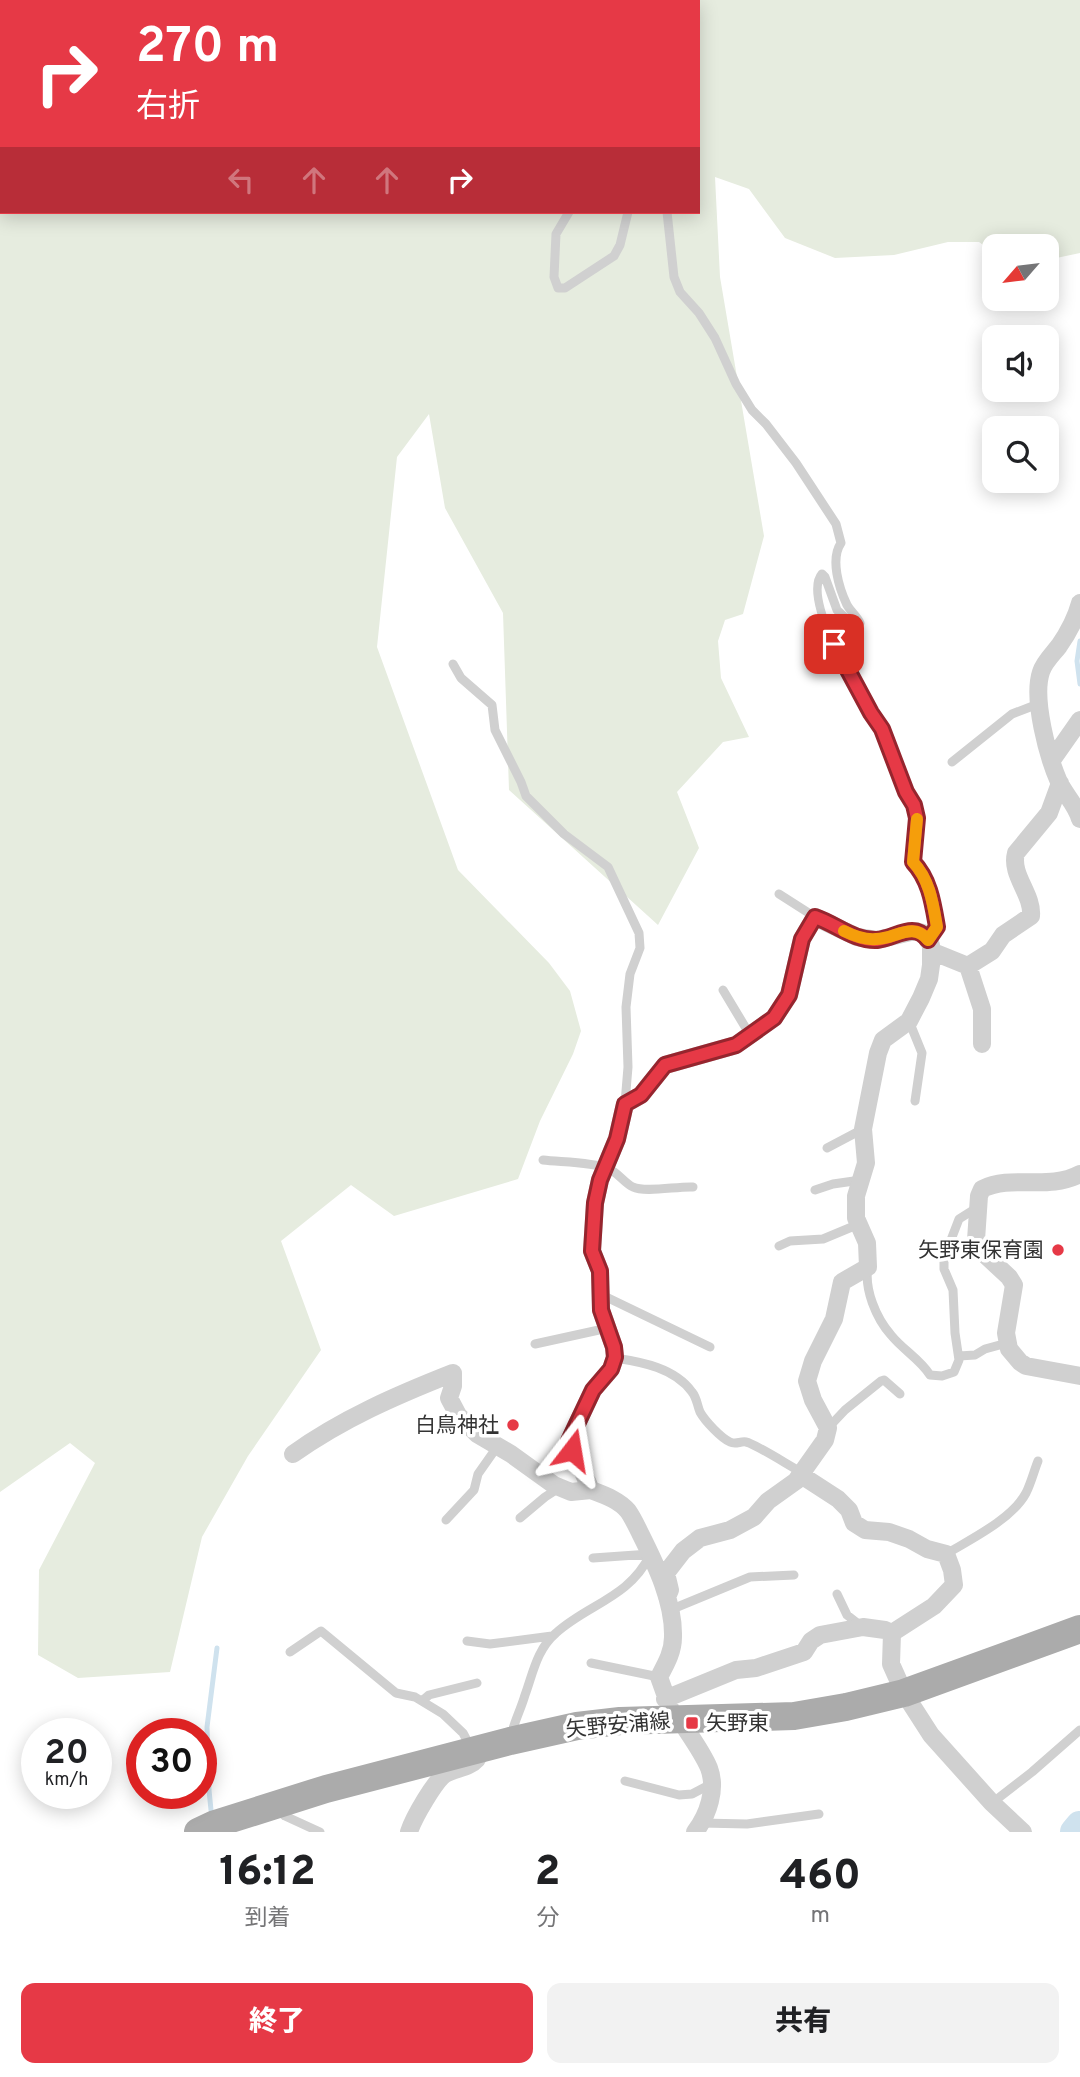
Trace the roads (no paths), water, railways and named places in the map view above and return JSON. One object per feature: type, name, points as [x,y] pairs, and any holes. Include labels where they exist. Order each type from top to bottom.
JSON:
[{"type":"main road","name":"矢野安浦線","points":[[201,1831],[215,1824],[326,1789],[490,1746],[598,1723],[673,1713],[794,1716],[846,1707],[904,1693],[1080,1629]]},
{"type":"street","points":[[1080,603],[1069,631],[1041,670],[1038,704],[1052,761],[1060,783],[1077,808],[1080,820]]},
{"type":"street","points":[[1052,761],[1080,720]]},
{"type":"street","points":[[968,966],[992,951],[1003,934],[1031,916],[1030,902],[1014,858],[1049,813],[1060,783]]},
{"type":"street","points":[[591,1490],[569,1441],[593,1390],[611,1369],[615,1357],[601,1310],[600,1271],[592,1251],[595,1203],[600,1180],[617,1139],[625,1104],[641,1095],[665,1065],[736,1045],[774,1018],[785,1003],[794,979],[802,939],[815,917],[857,937],[877,940],[915,931],[922,933],[929,946],[929,979],[909,1021],[883,1040],[863,1129],[866,1163],[856,1196],[856,1218],[867,1243],[869,1267],[842,1282],[834,1319],[813,1361],[807,1381],[828,1428],[825,1440],[802,1474],[768,1501],[754,1517],[730,1530],[700,1538],[683,1550],[666,1573],[670,1590],[673,1639],[669,1659],[659,1677],[673,1713],[709,1769],[712,1794],[698,1828]]},
{"type":"street","points":[[929,946],[968,966],[982,1009],[982,1044]]},
{"type":"street","points":[[1078,1178],[1060,1182],[998,1183],[982,1189],[979,1196],[976,1240],[980,1250],[1014,1285],[1006,1333],[1007,1343],[1014,1356],[1026,1366],[1080,1376]]},
{"type":"street","points":[[293,1454],[315,1438],[392,1397],[453,1373],[449,1398],[458,1415],[477,1434],[512,1454],[559,1488],[571,1493],[591,1490],[613,1499],[627,1510],[650,1554],[669,1603]]},
{"type":"street","points":[[802,1474],[845,1504],[855,1523],[865,1530],[889,1532],[927,1549],[946,1554],[954,1585],[934,1606],[892,1633]]},
{"type":"street","points":[[673,1713],[736,1670],[756,1668],[804,1653],[820,1635],[863,1628],[892,1633]]},
{"type":"street","points":[[892,1633],[891,1664],[904,1693],[931,1735],[1023,1832]]},
{"type":"street","points":[[409,1832],[414,1818],[444,1774],[473,1764],[490,1746]]},
{"type":"lane","points":[[568,214],[556,234],[554,277],[558,288],[565,288],[614,256],[620,245],[628,214]]},
{"type":"lane","points":[[667,214],[674,277],[680,292],[699,313],[715,338],[736,384],[752,410],[796,463],[836,524],[841,544],[836,551],[835,564],[848,607],[859,618],[860,623],[853,625],[837,610],[822,574],[817,580],[816,591],[825,625],[843,664],[882,729],[906,792],[914,805],[917,818],[913,862],[920,869],[931,893],[937,927],[929,946]]},
{"type":"lane","points":[[453,664],[461,678],[492,705],[495,730],[522,782],[526,796],[564,834],[608,867],[632,914],[639,933],[640,948],[630,974],[626,1007],[628,1068],[625,1104]]},
{"type":"lane","points":[[952,762],[1012,714],[1038,704]]},
{"type":"lane","points":[[779,894],[815,917]]},
{"type":"lane","points":[[723,990],[750,1035]]},
{"type":"lane","points":[[909,1021],[922,1052],[915,1101]]},
{"type":"lane","points":[[827,1148],[863,1129]]},
{"type":"lane","points":[[542,1160],[605,1167],[618,1173],[633,1187],[644,1189],[693,1187]]},
{"type":"lane","points":[[815,1190],[860,1180]]},
{"type":"lane","points":[[869,1267],[867,1278],[876,1310],[890,1335],[935,1377],[954,1372],[958,1367],[959,1356],[955,1333],[954,1290],[944,1269],[944,1258],[959,1219],[978,1207]]},
{"type":"lane","points":[[779,1246],[790,1241],[823,1239],[859,1224]]},
{"type":"lane","points":[[602,1295],[710,1347]]},
{"type":"lane","points":[[535,1344],[608,1328]]},
{"type":"lane","points":[[959,1356],[975,1355],[985,1349],[1007,1343]]},
{"type":"lane","points":[[615,1357],[660,1368],[681,1381],[691,1390],[708,1423],[729,1442],[747,1442],[802,1474]]},
{"type":"lane","points":[[828,1428],[845,1410],[881,1381],[900,1394]]},
{"type":"lane","points":[[446,1520],[474,1490],[478,1474],[497,1447]]},
{"type":"lane","points":[[946,1554],[1015,1508],[1026,1492],[1038,1461]]},
{"type":"lane","points":[[520,1518],[559,1488]]},
{"type":"lane","points":[[290,1652],[321,1631],[396,1693],[415,1697],[443,1714],[463,1733],[490,1746],[513,1728],[535,1664],[552,1636],[612,1597],[643,1570],[650,1554],[593,1558]]},
{"type":"lane","points":[[669,1603],[750,1577],[794,1576]]},
{"type":"lane","points":[[837,1594],[847,1615],[863,1628]]},
{"type":"lane","points":[[467,1642],[490,1644],[552,1636]]},
{"type":"lane","points":[[590,1663],[659,1677]]},
{"type":"lane","points":[[422,1701],[429,1695],[477,1683]]},
{"type":"lane","points":[[992,1802],[1080,1730]]},
{"type":"lane","points":[[625,1782],[679,1795],[692,1794],[711,1784]]},
{"type":"lane","points":[[273,1806],[285,1816],[320,1832]]},
{"type":"lane","points":[[698,1828],[819,1814]]},
{"type":"waterway","points":[[1080,641],[1077,661],[1080,684]]},
{"type":"waterway","points":[[211,1810],[207,1727],[217,1648]]},
{"type":"waterway","points":[[1075,1832],[1080,1826]]},
{"type":"place","name":"矢野東保育園","points":[[1058,1250]]},
{"type":"place","name":"白鳥神社","points":[[513,1425]]},
{"type":"place","name":"矢野東","points":[[692,1723]]}]
